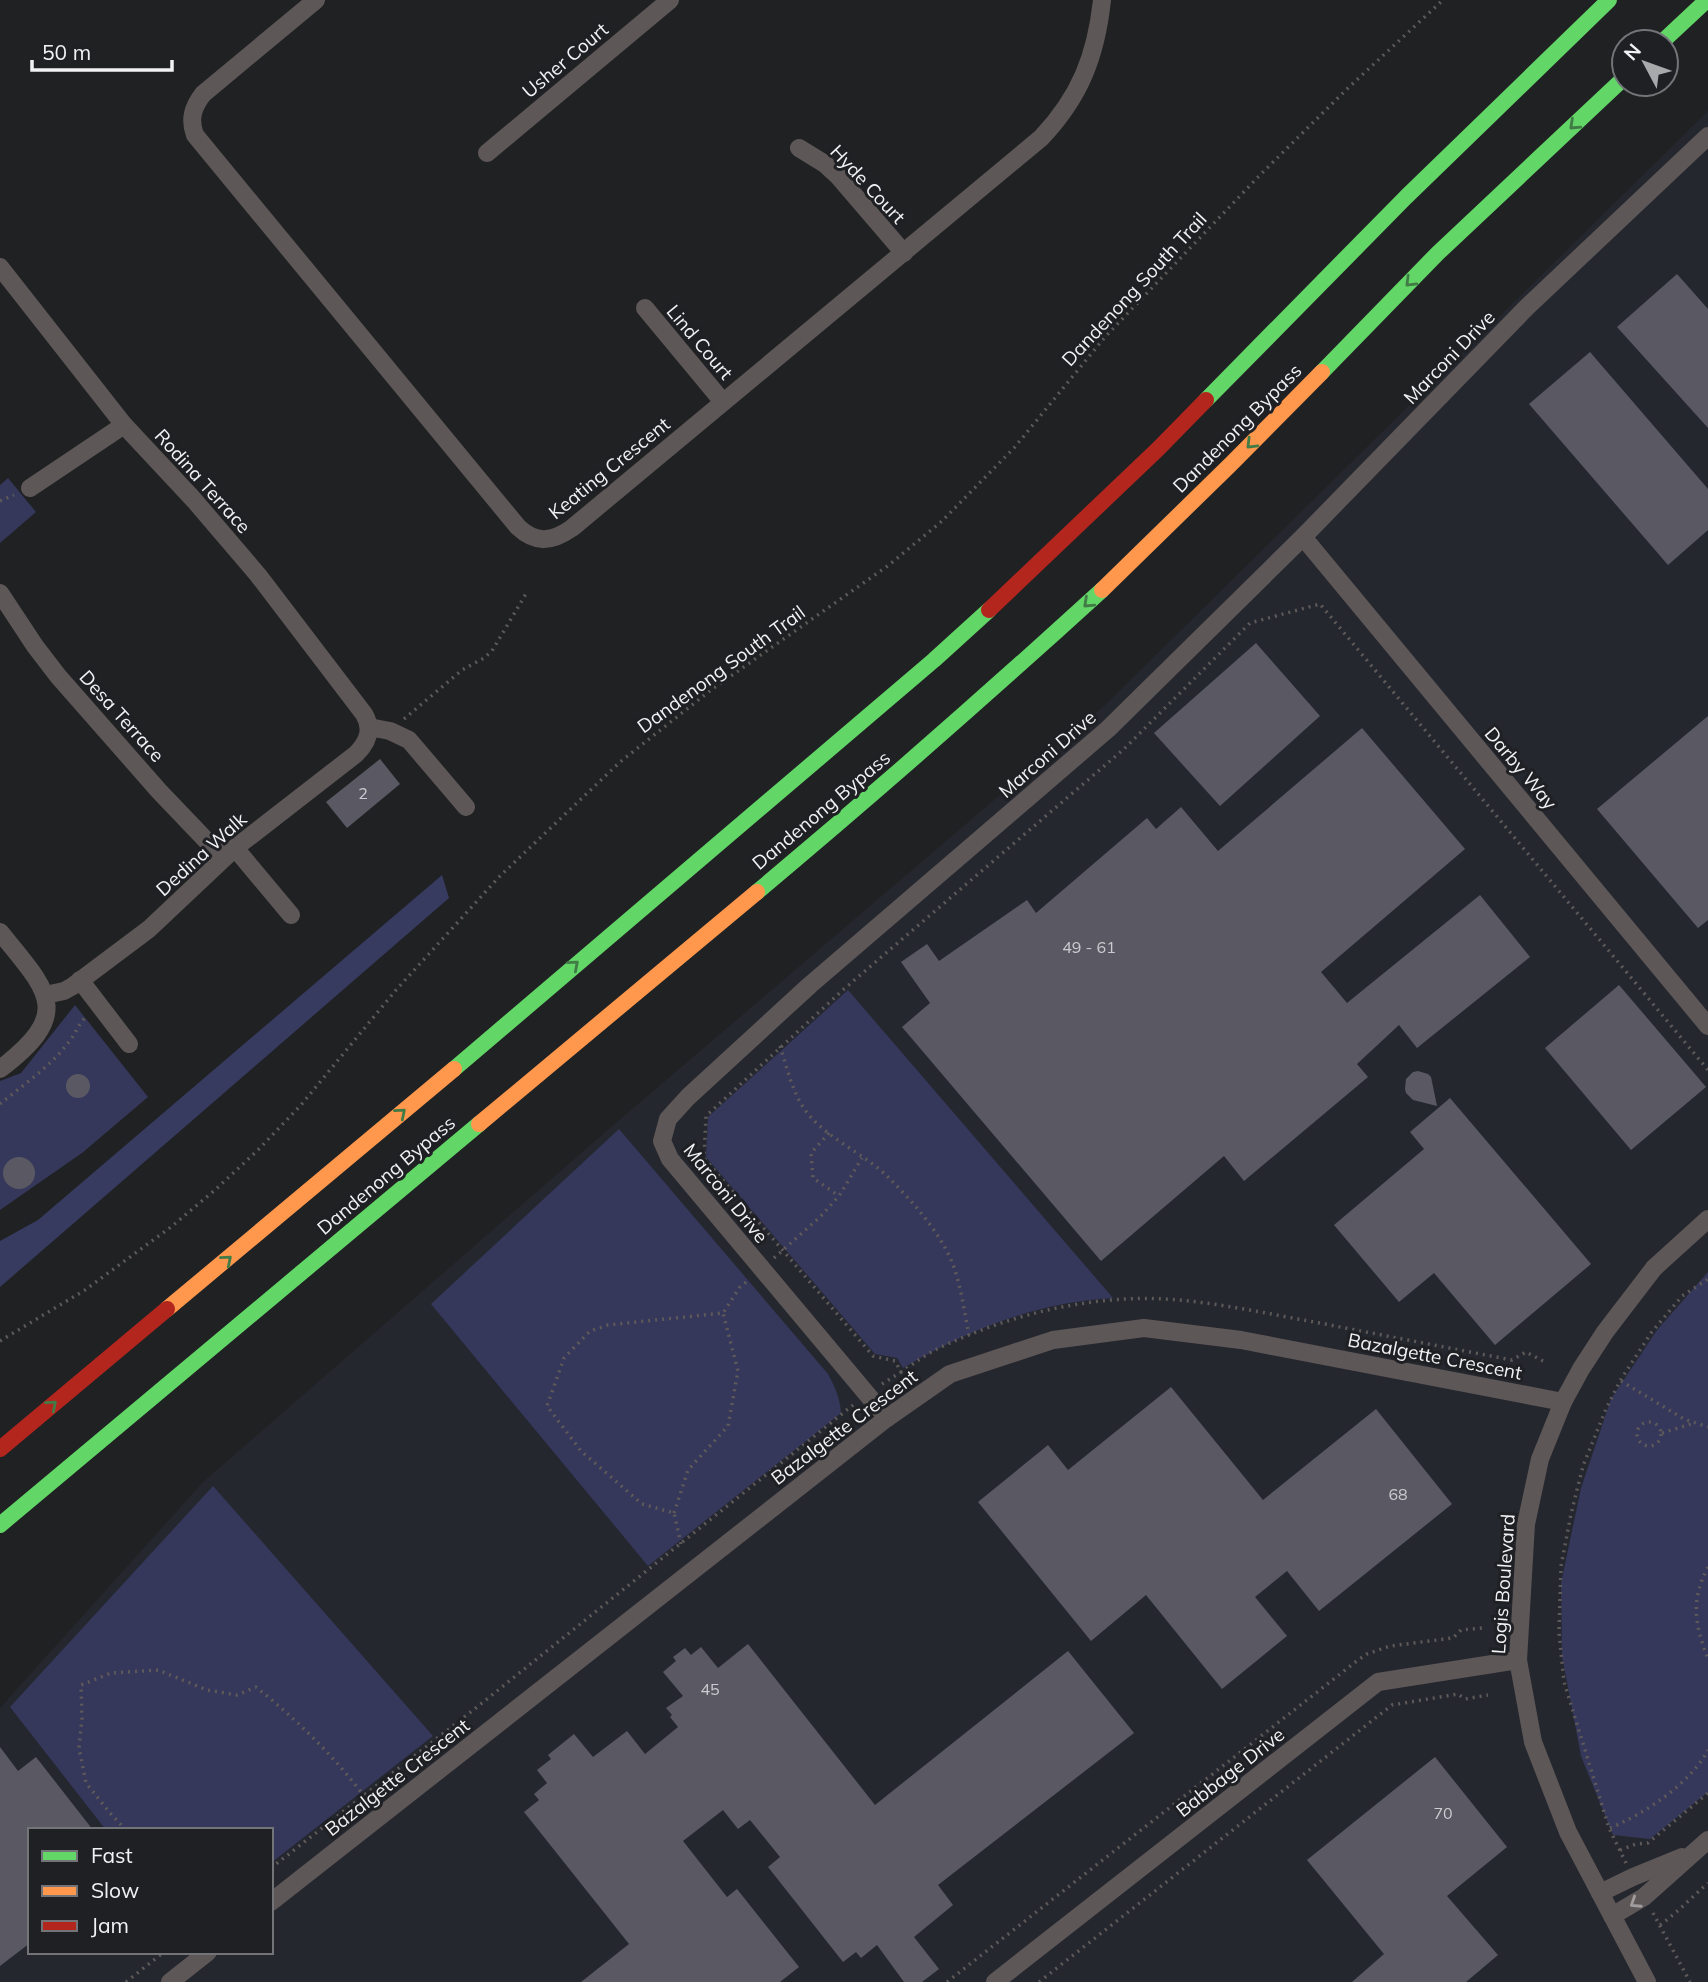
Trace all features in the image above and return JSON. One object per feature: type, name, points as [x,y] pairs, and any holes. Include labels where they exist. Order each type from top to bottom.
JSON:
[{"type":"highway","name":"Dandenong Bypass","points":[[0,1449],[415,1102],[934,660],[1148,458],[1406,197],[1609,0]]},
{"type":"highway","points":[[1677,28],[1707,0]]},
{"type":"highway","name":"Dandenong Bypass","points":[[0,1525],[863,803],[987,695],[1180,515],[1438,253],[1610,91]]},
{"type":"street","name":"Keating Crescent","points":[[316,0],[204,94],[193,110],[192,128],[199,141],[518,527],[526,534],[547,539],[564,534],[1041,138],[1074,97],[1085,76],[1100,25],[1102,0]]},
{"type":"street","name":"Usher Court","points":[[487,153],[670,0]]},
{"type":"street","name":"Marconi Drive","points":[[887,1418],[670,1159],[662,1141],[668,1119],[688,1097],[810,985],[1108,729],[1303,537],[1525,308],[1708,136]]},
{"type":"street","name":"Hyde Court","points":[[799,148],[837,175],[904,253]]},
{"type":"street","name":"Rodina Terrace","points":[[0,267],[124,425],[186,491],[258,575],[352,698],[368,721],[369,727]]},
{"type":"street","name":"Lind Court","points":[[645,308],[723,402]]},
{"type":"street","points":[[30,488],[124,425]]},
{"type":"street","name":"Darby Way","points":[[1303,537],[1708,1026]]},
{"type":"street","name":"Desa Terrace","points":[[0,593],[58,676],[151,781],[291,915]]},
{"type":"street","points":[[369,727],[390,731],[409,740],[466,807]]},
{"type":"street","name":"Dedina Walk","points":[[46,995],[64,991],[149,929],[229,853],[356,754],[367,741],[369,727]]},
{"type":"street","points":[[0,932],[38,979],[46,995],[41,1029],[33,1041],[0,1069]]},
{"type":"street","points":[[80,980],[129,1044]]},
{"type":"street","name":"Logis Boulevard","points":[[1647,1982],[1568,1832],[1533,1742],[1518,1660],[1526,1524],[1540,1459],[1563,1402],[1581,1369],[1605,1332],[1654,1268],[1708,1219]]},
{"type":"street","name":"Bazalgette Crescent","points":[[273,1900],[887,1418],[950,1374],[1053,1340],[1144,1328],[1241,1340],[1563,1402]]},
{"type":"street","name":"Babbage Drive","points":[[995,1982],[1378,1682],[1518,1660]]},
{"type":"street","points":[[1612,1916],[1644,1897],[1708,1840]]},
{"type":"street","points":[[1600,1893],[1692,1853]]},
{"type":"street","points":[[170,1982],[205,1954]]},
{"type":"path","name":"Dandenong South Trail","points":[[0,1340],[85,1290],[171,1227],[258,1150],[301,1105],[396,990],[499,877],[620,762],[711,690],[889,565],[942,521],[1014,448],[1105,337],[1251,185],[1348,88],[1443,0]]},
{"type":"path","points":[[390,731],[462,670],[492,651],[527,592]]},
{"type":"path","points":[[901,1371],[895,1361],[873,1356],[704,1158],[706,1116],[852,982],[1124,749],[1250,623],[1320,604],[1708,1070]]},
{"type":"path","points":[[0,1104],[51,1061],[71,1039],[80,1023],[99,1004]]},
{"type":"path","points":[[780,1046],[791,1084],[807,1113],[886,1175],[933,1229],[951,1261],[960,1287],[969,1335]]},
{"type":"path","points":[[829,1132],[811,1153],[813,1178],[839,1196]]},
{"type":"path","points":[[681,1544],[674,1513],[688,1470],[728,1426],[738,1371],[723,1313],[740,1287],[820,1217],[839,1196],[862,1158]]},
{"type":"path","points":[[1633,1877],[1609,1828],[1564,1682],[1559,1632],[1561,1566],[1583,1466],[1620,1381],[1651,1333],[1682,1296],[1708,1279]]},
{"type":"path","points":[[273,1866],[866,1394],[934,1350],[969,1335],[1027,1315],[1076,1304],[1139,1299],[1188,1300],[1512,1360],[1526,1352],[1544,1361]]},
{"type":"path","points":[[674,1513],[642,1504],[581,1451],[547,1406],[564,1358],[590,1331],[608,1325],[723,1313]]},
{"type":"path","points":[[1620,1381],[1693,1423],[1708,1427]]},
{"type":"path","points":[[1650,1422],[1658,1425],[1662,1433],[1658,1443],[1651,1446],[1640,1443],[1637,1435],[1642,1424],[1650,1422]]},
{"type":"path","points":[[1662,1433],[1693,1423]]},
{"type":"path","points":[[1707,1655],[1696,1626],[1697,1598],[1708,1567]]},
{"type":"path","points":[[947,1982],[1367,1654],[1390,1646],[1452,1638],[1461,1630],[1483,1628]]},
{"type":"path","points":[[124,1828],[86,1783],[79,1748],[82,1718],[80,1685],[111,1673],[158,1670],[207,1690],[237,1695],[256,1687],[283,1709],[344,1769],[364,1796]]},
{"type":"path","points":[[1039,1982],[1392,1705],[1458,1694],[1465,1699],[1488,1695]]},
{"type":"path","points":[[1609,1828],[1634,1818],[1657,1801],[1687,1776],[1708,1750]]},
{"type":"path","points":[[1620,1850],[1648,1843],[1708,1793]]},
{"type":"path","points":[[1660,1925],[1708,1883]]},
{"type":"path","points":[[1644,1897],[1690,1982]]},
{"type":"path","points":[[126,1982],[161,1954]]},
{"type":"shaded area","points":[[1708,111],[1708,1982],[0,1982],[0,1708],[203,1482],[603,1134],[1103,707]]},
{"type":"shaded area","points":[[8,478],[36,512],[0,543],[0,485]]},
{"type":"shaded area","points":[[442,875],[449,898],[0,1287],[0,1241],[38,1220]]},
{"type":"shaded area","points":[[848,990],[1113,1298],[1057,1305],[1004,1320],[978,1330],[903,1368],[897,1358],[875,1354],[706,1157],[708,1117]]},
{"type":"shaded area","points":[[75,1005],[148,1097],[82,1153],[0,1210],[0,1081],[21,1073]]},
{"type":"shaded area","points":[[619,1129],[828,1374],[840,1402],[841,1413],[648,1566],[431,1304]]},
{"type":"shaded area","points":[[1708,1272],[1708,1792],[1650,1839],[1613,1835],[1581,1756],[1562,1656],[1561,1583],[1581,1488],[1611,1399],[1657,1330]]},
{"type":"shaded area","points":[[213,1486],[433,1736],[273,1861],[273,1828],[104,1828],[10,1707]]},
{"type":"building","points":[[1677,274],[1708,309],[1708,428],[1617,327]]},
{"type":"building","points":[[1590,352],[1708,489],[1708,530],[1668,565],[1529,404]]},
{"type":"building","points":[[1256,643],[1320,716],[1220,806],[1154,733]]},
{"type":"building","points":[[1708,716],[1708,920],[1698,928],[1597,809]]},
{"type":"building","points":[[1362,728],[1465,849],[1321,972],[1347,1003],[1480,895],[1530,957],[1417,1048],[1399,1025],[1357,1064],[1368,1077],[1244,1181],[1224,1156],[1101,1261],[902,1027],[930,1003],[901,962],[927,944],[939,961],[1027,900],[1036,913],[1147,818],[1156,829],[1181,807],[1218,851]]},
{"type":"building","points":[[380,759],[400,784],[347,828],[326,802]]},
{"type":"building","points":[[1619,985],[1706,1087],[1631,1150],[1545,1048]]},
{"type":"building","points":[[1418,1071],[1431,1077],[1437,1106],[1413,1100],[1406,1093],[1406,1079]]},
{"type":"building","points":[[78,1074],[89,1081],[90,1086],[83,1097],[78,1098],[67,1091],[66,1086],[73,1075]]},
{"type":"building","points":[[1450,1098],[1591,1264],[1495,1345],[1434,1273],[1399,1302],[1334,1225],[1424,1149],[1410,1132]]},
{"type":"building","points":[[19,1157],[30,1162],[35,1173],[30,1184],[19,1189],[8,1184],[3,1173],[8,1162]]},
{"type":"building","points":[[1171,1387],[1263,1500],[1376,1409],[1452,1504],[1319,1611],[1287,1571],[1255,1597],[1287,1636],[1222,1689],[1146,1595],[1091,1641],[978,1502],[1048,1445],[1068,1470]]},
{"type":"building","points":[[748,1644],[875,1805],[1068,1651],[1134,1733],[938,1885],[953,1905],[914,1937],[939,1969],[922,1982],[904,1982],[877,1945],[861,1958],[856,1952],[843,1962],[768,1867],[780,1857],[750,1820],[738,1829],[723,1810],[683,1841],[727,1897],[737,1889],[799,1967],[780,1982],[581,1982],[629,1944],[524,1812],[539,1800],[534,1794],[547,1783],[537,1770],[551,1759],[548,1755],[574,1734],[593,1757],[627,1731],[645,1754],[678,1727],[666,1708],[683,1696],[663,1672],[676,1661],[673,1657],[685,1648],[691,1655],[701,1647],[718,1668]]},
{"type":"building","points":[[0,1747],[18,1771],[36,1757],[91,1828],[28,1828],[28,1945],[0,1966]]},
{"type":"building","points":[[1435,1757],[1507,1847],[1447,1896],[1498,1955],[1466,1982],[1352,1982],[1384,1954],[1307,1860]]},
{"type":"traffic: fast","points":[[1206,400],[1406,197],[1609,0]]},
{"type":"traffic: fast","points":[[1677,28],[1707,0]]},
{"type":"traffic: fast","points":[[1322,372],[1438,253],[1610,91]]},
{"type":"traffic: fast","points":[[757,892],[931,743],[1102,590]]},
{"type":"traffic: fast","points":[[454,1069],[934,660],[989,610]]},
{"type":"traffic: fast","points":[[0,1525],[479,1124]]},
{"type":"traffic: slow","points":[[1102,590],[1322,372]]},
{"type":"traffic: slow","points":[[479,1124],[757,892]]},
{"type":"traffic: slow","points":[[167,1309],[454,1069]]},
{"type":"traffic: jam","points":[[989,610],[1206,400]]},
{"type":"traffic: jam","points":[[0,1449],[167,1309]]}]
